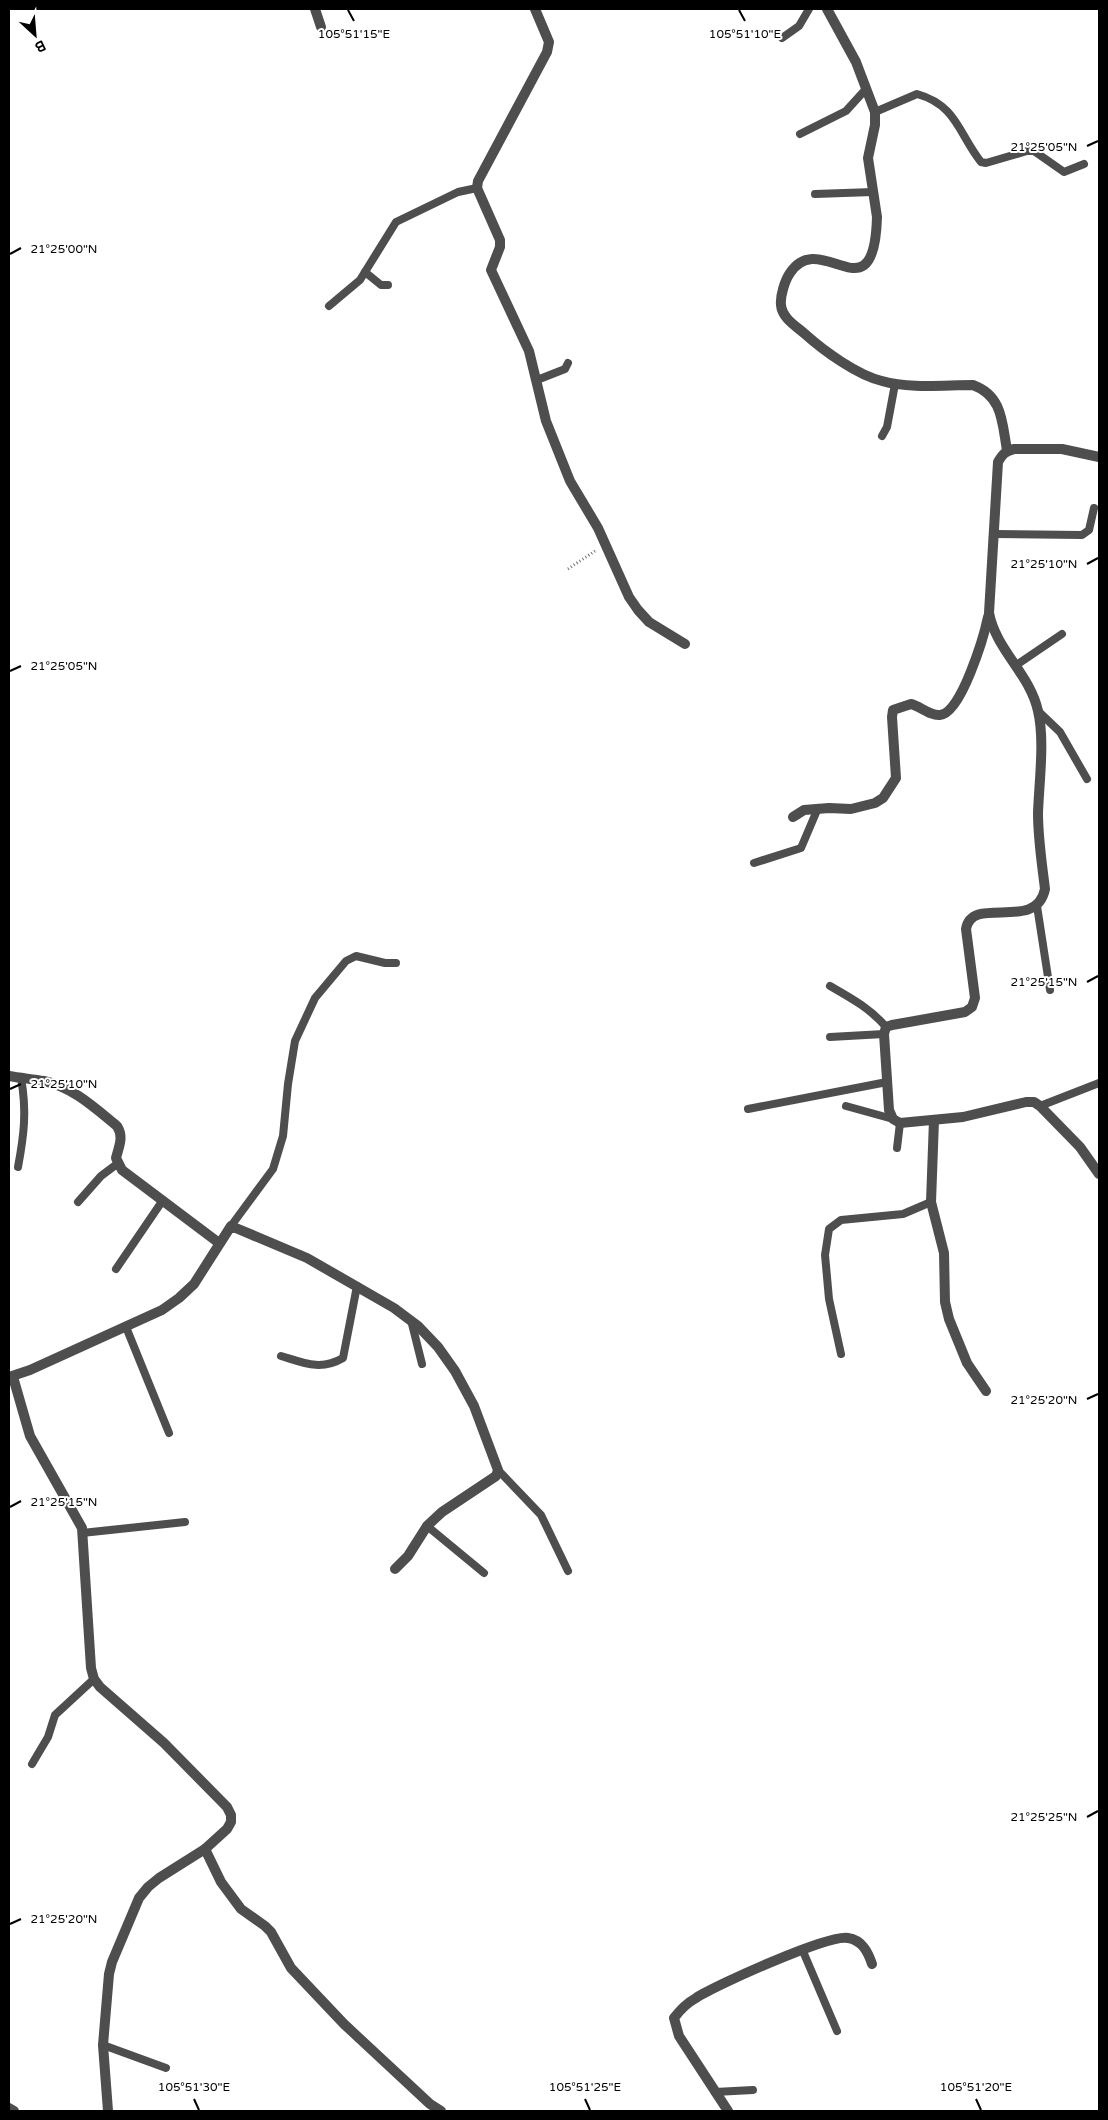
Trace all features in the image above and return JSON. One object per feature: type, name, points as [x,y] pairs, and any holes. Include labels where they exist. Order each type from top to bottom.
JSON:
[{"type":"street","points":[[315,9],[321,27]]},
{"type":"street","points":[[535,9],[549,42],[547,52],[478,181],[477,188],[500,240],[500,247],[491,270],[529,351],[546,420],[570,481],[606,544],[629,597],[649,622],[685,644]]},
{"type":"street","points":[[827,9],[856,62],[875,112],[875,126],[868,158],[877,226],[870,260],[866,266],[854,269],[820,259],[802,261],[794,266],[788,275],[781,299],[783,313],[822,349],[873,379],[895,384],[973,385],[985,389],[994,398],[999,408],[1007,450]]},
{"type":"street","points":[[793,817],[804,810],[818,808],[851,809],[875,804],[883,798],[896,778],[893,710],[911,704],[941,715],[948,712],[967,682],[982,644],[989,613],[998,462],[1002,455],[1007,450],[1062,449],[1099,457]]},
{"type":"street","points":[[989,613],[996,638],[1027,683],[1038,711],[1040,728],[1038,816],[1045,889],[1043,898],[1037,906],[1029,910],[980,914],[972,917],[967,923],[975,998],[972,1007],[965,1012],[885,1030],[889,1110],[897,1121],[934,1120],[968,1116],[1026,1102],[1034,1102],[1080,1147],[1099,1174]]},
{"type":"street","points":[[9,1076],[45,1082],[77,1095],[117,1126],[121,1132],[121,1139],[116,1158],[117,1164],[122,1170],[219,1243]]},
{"type":"street","points":[[934,1120],[931,1202],[944,1253],[945,1302],[949,1320],[967,1363],[986,1391]]},
{"type":"street","points":[[108,2111],[102,2045],[109,1974],[112,1962],[139,1898],[159,1878],[204,1849],[227,1829],[231,1822],[231,1815],[228,1807],[164,1743],[100,1687],[94,1679],[91,1668],[82,1532],[76,1516],[30,1436],[11,1377],[162,1310],[194,1284],[231,1226],[308,1258],[411,1320],[438,1347],[456,1372],[474,1406],[498,1470],[496,1476],[442,1512],[427,1526],[408,1556],[395,1568]]},
{"type":"street","points":[[204,1849],[221,1882],[240,1909],[271,1932],[291,1968],[344,2024],[430,2104],[441,2111]]},
{"type":"street","points":[[728,2111],[679,2036],[674,2018],[679,2010],[696,1997],[802,1949],[846,1937],[858,1941],[868,1953],[872,1964]]},
{"type":"street","points":[[9,2108],[14,2111]]},
{"type":"lane","points":[[782,38],[799,26],[809,9]]},
{"type":"lane","points":[[800,134],[846,111],[866,89]]},
{"type":"lane","points":[[875,112],[917,94],[934,101],[950,113],[981,162],[986,163],[1027,151],[1034,152],[1064,172],[1084,164]]},
{"type":"lane","points":[[329,306],[360,280],[396,222],[458,192],[477,188]]},
{"type":"lane","points":[[815,194],[873,192]]},
{"type":"lane","points":[[365,272],[381,285],[388,285]]},
{"type":"lane","points":[[536,380],[566,369],[568,362]]},
{"type":"lane","points":[[882,436],[887,428],[895,384]]},
{"type":"lane","points":[[994,534],[1082,535],[1089,530],[1094,508]]},
{"type":"lane","points":[[1015,666],[1062,634]]},
{"type":"lane","points":[[1038,711],[1060,732],[1087,780]]},
{"type":"lane","points":[[754,863],[801,848],[818,808]]},
{"type":"lane","points":[[1037,906],[1050,990]]},
{"type":"lane","points":[[231,1226],[273,1169],[283,1136],[288,1084],[295,1041],[315,998],[346,961],[356,956],[385,963],[396,963]]},
{"type":"lane","points":[[830,986],[862,1004],[876,1015],[885,1030],[830,1037]]},
{"type":"lane","points":[[18,1167],[23,1142],[26,1102],[21,1078]]},
{"type":"lane","points":[[748,1109],[887,1082]]},
{"type":"lane","points":[[1040,1106],[1099,1083]]},
{"type":"lane","points":[[846,1106],[897,1121],[897,1148]]},
{"type":"lane","points":[[78,1202],[101,1176],[117,1164]]},
{"type":"lane","points":[[116,1269],[163,1200]]},
{"type":"lane","points":[[841,1354],[830,1299],[825,1255],[829,1229],[841,1220],[903,1214],[931,1202]]},
{"type":"lane","points":[[281,1356],[322,1366],[333,1364],[343,1358],[357,1286]]},
{"type":"lane","points":[[411,1320],[422,1364]]},
{"type":"lane","points":[[126,1327],[169,1433]]},
{"type":"lane","points":[[498,1470],[541,1515],[568,1571]]},
{"type":"lane","points":[[82,1532],[185,1522]]},
{"type":"lane","points":[[427,1526],[484,1573]]},
{"type":"lane","points":[[32,1764],[48,1737],[55,1716],[94,1679]]},
{"type":"lane","points":[[802,1949],[837,2030]]},
{"type":"lane","points":[[102,2045],[166,2068]]},
{"type":"lane","points":[[715,2092],[753,2090]]},
{"type":"path","points":[[568,570],[606,544]]}]
